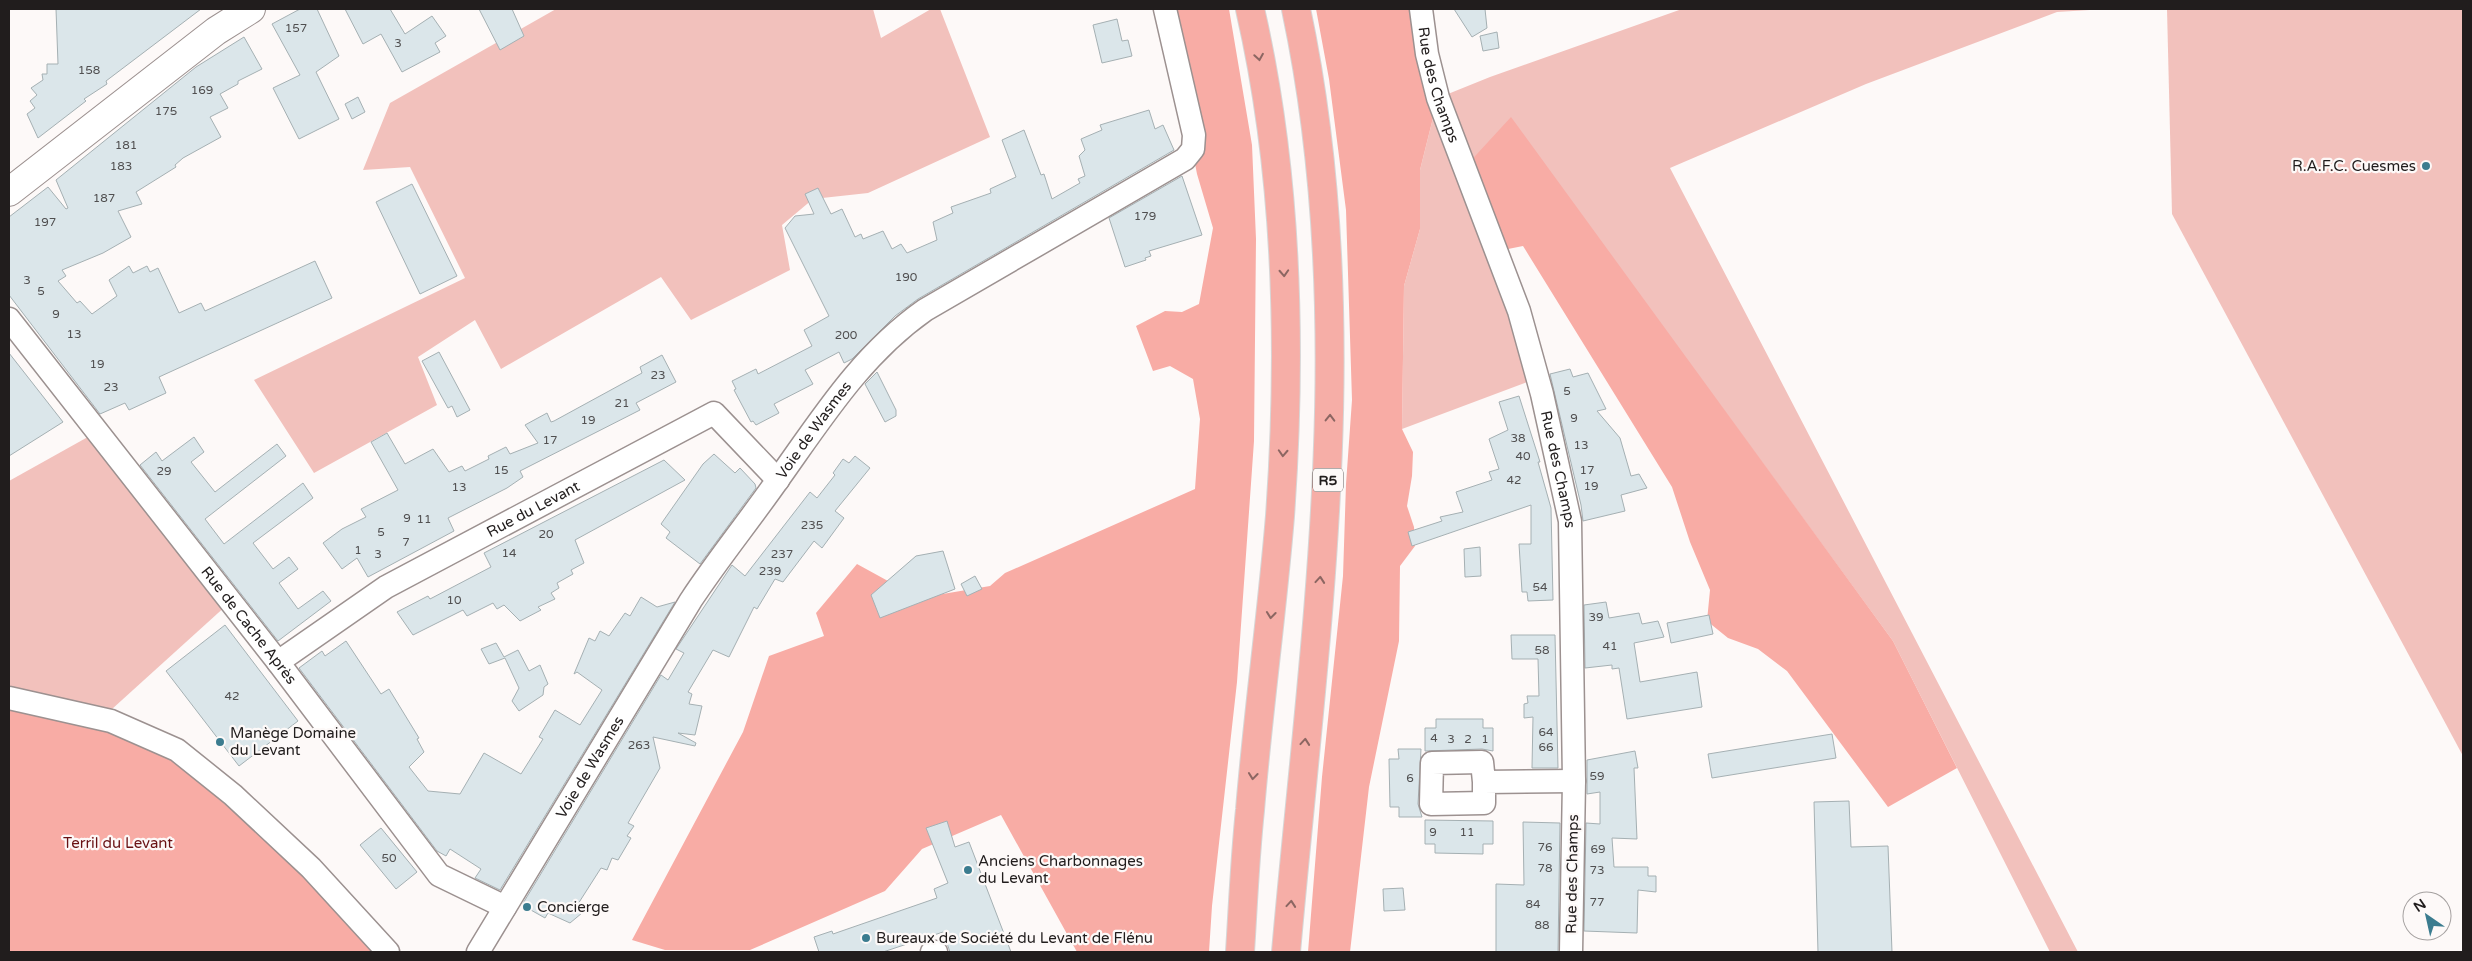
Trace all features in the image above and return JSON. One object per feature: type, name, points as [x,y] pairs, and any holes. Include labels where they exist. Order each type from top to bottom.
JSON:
[{"type":"highway","points":[[1240,952],[1250,809],[1280,515],[1285,416],[1286,321],[1281,224],[1270,125],[1250,9]]},
{"type":"highway","name":"R5","points":[[1286,952],[1326,515],[1330,408],[1327,220],[1316,122],[1296,9]]},
{"type":"street","points":[[9,192],[216,31],[251,9]]},
{"type":"street","name":"Voie de Wasmes","points":[[478,952],[691,600],[719,558],[778,480],[850,378],[900,328],[925,310],[1185,159],[1193,150],[1194,135],[1165,9]]},
{"type":"street","name":"Rue des Champs","points":[[1421,9],[1428,54],[1438,98],[1519,311],[1542,394],[1570,521],[1574,781],[1571,952]]},
{"type":"street","name":"Rue de Cache Après","points":[[9,319],[278,662],[439,875],[505,907]]},
{"type":"street","name":"Rue du Levant","points":[[278,662],[386,587],[714,413],[778,480]]},
{"type":"street","points":[[9,698],[111,721],[177,750],[233,795],[311,868],[388,952]]},
{"type":"street","points":[[1484,782],[1574,781]]},
{"type":"shaded area","points":[[556,9],[873,9],[881,38],[931,9],[940,9],[990,137],[868,193],[813,199],[782,225],[790,270],[691,320],[661,277],[501,369],[475,320],[418,357],[437,405],[314,473],[254,380],[465,278],[410,167],[363,170],[390,103]]},
{"type":"shaded area","points":[[1682,9],[2106,9],[2057,12],[1866,84],[1670,168],[2078,952],[2050,952],[1893,641],[1712,394],[1465,167],[1538,378],[1402,429],[1404,286],[1420,229],[1420,170],[1438,98],[1490,77]]},
{"type":"shaded area","points":[[2167,9],[2463,9],[2463,756],[2172,214]]},
{"type":"shaded area","points":[[95,433],[228,604],[101,719],[9,698],[9,481]]},
{"type":"green space","points":[[1165,9],[1229,9],[1252,145],[1256,239],[1254,441],[1237,682],[1212,906],[1209,952],[1077,952],[1001,815],[922,849],[885,891],[750,950],[665,950],[632,940],[743,732],[769,656],[824,636],[816,613],[857,564],[919,598],[990,586],[1005,573],[1195,489],[1200,419],[1193,379],[1170,366],[1153,371],[1136,326],[1165,311],[1182,312],[1199,304],[1213,228],[1197,174]]},
{"type":"green space","points":[[1316,9],[1421,9],[1438,98],[1420,170],[1420,229],[1404,286],[1402,429],[1413,452],[1412,476],[1407,506],[1414,527],[1415,546],[1400,566],[1399,641],[1369,787],[1350,952],[1308,952],[1322,777],[1343,576],[1346,484],[1352,400],[1346,210],[1329,79]]},
{"type":"green space","points":[[1511,117],[1893,641],[1957,768],[1888,807],[1787,671],[1758,649],[1728,638],[1707,621],[1710,590],[1690,542],[1672,487],[1523,246],[1498,251],[1465,167]]},
{"type":"green space","name":"Terril du Levant","points":[[9,698],[177,750],[388,952],[9,952]]},
{"type":"building","points":[[56,9],[201,9],[106,81],[107,84],[84,99],[86,101],[38,138],[27,114],[35,108],[30,101],[37,95],[31,88],[43,80],[42,74],[47,74],[47,64],[58,64]]},
{"type":"building","points":[[300,9],[317,9],[339,56],[316,72],[339,119],[299,139],[273,88],[300,75],[272,24]]},
{"type":"building","points":[[345,9],[390,9],[405,34],[432,16],[446,36],[435,43],[440,52],[402,72],[381,34],[363,44]]},
{"type":"building","points":[[479,9],[512,9],[524,36],[500,50]]},
{"type":"building","points":[[1454,9],[1485,9],[1487,28],[1472,37]]},
{"type":"building","points":[[1117,19],[1122,41],[1128,40],[1132,56],[1102,63],[1093,25]]},
{"type":"building","points":[[1497,32],[1499,48],[1483,51],[1480,36]]},
{"type":"building","points":[[244,37],[262,69],[238,81],[238,84],[220,94],[228,108],[210,117],[221,137],[183,158],[175,165],[176,167],[136,192],[142,204],[118,211],[131,237],[103,253],[62,270],[66,276],[58,281],[77,303],[80,301],[92,314],[117,296],[109,280],[129,266],[133,273],[147,266],[150,272],[158,268],[179,313],[201,303],[205,311],[315,261],[332,298],[159,377],[166,393],[129,410],[125,403],[100,414],[9,295],[9,217],[48,187],[66,209],[68,208],[56,180],[196,67]]},
{"type":"building","points":[[358,97],[365,112],[352,119],[345,104]]},
{"type":"building","points":[[1149,110],[1155,129],[1163,125],[1174,150],[918,299],[895,316],[852,359],[844,363],[839,352],[805,370],[813,384],[774,404],[779,413],[756,425],[753,421],[751,422],[734,390],[736,389],[732,381],[756,369],[758,374],[812,346],[804,330],[829,316],[785,228],[795,216],[814,214],[805,194],[818,188],[831,214],[842,209],[855,237],[861,234],[863,239],[883,231],[892,249],[901,244],[907,253],[937,240],[933,222],[953,213],[951,207],[991,193],[990,189],[1016,177],[1002,140],[1024,130],[1041,175],[1044,174],[1052,199],[1080,183],[1078,179],[1085,176],[1079,156],[1085,150],[1081,139],[1102,130],[1100,125]]},
{"type":"building","points":[[1182,176],[1202,235],[1149,251],[1151,256],[1145,258],[1146,260],[1125,267],[1109,218]]},
{"type":"building","points":[[412,184],[457,276],[420,294],[376,202]]},
{"type":"building","points":[[439,352],[470,410],[457,417],[452,406],[448,408],[422,361]]},
{"type":"building","points":[[9,353],[63,422],[9,456]]},
{"type":"building","points":[[662,355],[676,382],[636,403],[640,410],[520,471],[523,477],[507,488],[448,518],[454,531],[368,577],[357,558],[342,569],[323,543],[342,529],[366,517],[361,509],[398,490],[371,442],[387,433],[405,464],[433,449],[449,472],[462,466],[465,471],[489,459],[488,456],[506,447],[510,454],[538,443],[525,425],[547,413],[551,422],[554,421],[642,373],[640,367]]},
{"type":"building","points":[[1570,369],[1573,377],[1588,373],[1606,409],[1597,411],[1620,438],[1631,476],[1639,474],[1647,488],[1621,495],[1625,511],[1583,521],[1581,505],[1550,374]]},
{"type":"building","points":[[877,372],[896,410],[896,416],[885,422],[865,384]]},
{"type":"building","points":[[1519,396],[1540,462],[1538,462],[1551,508],[1553,600],[1528,601],[1527,592],[1522,592],[1519,544],[1531,544],[1531,505],[1412,546],[1408,532],[1442,521],[1440,517],[1463,512],[1456,492],[1492,480],[1489,472],[1499,469],[1489,439],[1508,430],[1499,402]]},
{"type":"building","points":[[194,437],[204,452],[191,462],[215,492],[277,444],[286,456],[205,519],[224,544],[303,483],[313,498],[253,543],[273,569],[289,557],[298,569],[279,583],[298,609],[323,591],[331,601],[278,641],[140,465],[156,452],[162,461]]},
{"type":"building","points":[[714,454],[735,473],[740,468],[755,484],[756,488],[700,564],[666,538],[670,532],[661,524],[703,464]]},
{"type":"building","points":[[855,456],[870,468],[835,511],[844,518],[822,548],[814,541],[783,582],[775,579],[757,609],[754,607],[729,657],[713,650],[688,692],[692,694],[689,704],[702,706],[695,735],[678,733],[696,743],[695,746],[653,737],[660,768],[628,823],[634,826],[627,836],[631,838],[618,860],[612,858],[607,870],[601,868],[578,904],[588,908],[570,923],[548,913],[545,918],[522,905],[661,675],[668,680],[684,653],[676,649],[732,565],[745,576],[810,492],[817,498],[835,475],[833,473],[843,459],[849,463]]},
{"type":"building","points":[[664,460],[685,480],[575,540],[584,563],[571,570],[573,574],[557,583],[559,588],[551,593],[555,599],[538,607],[541,610],[520,621],[504,605],[497,609],[493,603],[467,616],[463,610],[413,635],[397,612],[428,596],[430,599],[491,567],[484,553]]},
{"type":"building","points":[[1480,547],[1481,576],[1465,577],[1464,549]]},
{"type":"building","points":[[943,551],[955,589],[880,618],[871,595],[916,556]]},
{"type":"building","points":[[975,576],[982,589],[967,596],[961,584]]},
{"type":"building","points":[[641,597],[657,607],[675,602],[500,890],[475,878],[481,869],[450,849],[446,856],[437,851],[299,668],[322,651],[325,656],[346,641],[381,694],[389,689],[419,738],[417,739],[424,752],[409,767],[428,791],[460,794],[484,753],[521,774],[543,739],[539,737],[555,710],[580,725],[602,690],[577,672],[574,674],[589,638],[595,641],[600,631],[609,636],[625,613],[630,616]]},
{"type":"building","points":[[1606,602],[1609,618],[1639,613],[1642,624],[1658,621],[1664,637],[1634,643],[1640,682],[1697,672],[1702,707],[1627,719],[1619,668],[1612,669],[1612,665],[1585,668],[1584,605]]},
{"type":"building","points":[[1709,615],[1713,634],[1671,643],[1667,623]]},
{"type":"building","points":[[225,625],[298,721],[239,766],[166,671]]},
{"type":"building","points":[[1511,635],[1555,635],[1558,768],[1532,768],[1533,717],[1524,718],[1524,704],[1528,703],[1527,696],[1539,696],[1538,659],[1512,659]]},
{"type":"building","points":[[496,643],[504,657],[518,650],[529,671],[540,665],[548,684],[544,687],[543,695],[519,711],[512,701],[519,688],[505,658],[489,664],[481,649]]},
{"type":"building","points":[[1436,719],[1483,719],[1483,728],[1493,728],[1493,751],[1482,749],[1425,751],[1425,728],[1436,728]]},
{"type":"building","points":[[1832,734],[1836,758],[1712,778],[1708,754]]},
{"type":"building","points":[[1398,749],[1421,749],[1418,804],[1422,817],[1399,817],[1399,807],[1390,807],[1389,759],[1399,759]]},
{"type":"building","points":[[1635,751],[1638,768],[1634,768],[1637,839],[1612,838],[1614,867],[1648,867],[1648,876],[1656,876],[1656,892],[1638,890],[1637,933],[1584,931],[1586,823],[1600,824],[1600,792],[1587,794],[1587,760]]},
{"type":"building","points":[[1849,801],[1851,847],[1888,846],[1892,952],[1818,952],[1814,802]]},
{"type":"building","points":[[1425,820],[1493,821],[1493,844],[1483,844],[1483,854],[1435,853],[1435,844],[1425,844]]},
{"type":"building","points":[[947,821],[955,847],[969,842],[1011,952],[950,952],[943,932],[883,952],[819,952],[814,937],[832,931],[833,934],[937,898],[934,889],[948,883],[926,828]]},
{"type":"building","points":[[1523,822],[1560,823],[1558,952],[1496,952],[1496,884],[1524,885]]},
{"type":"building","points":[[381,828],[417,872],[396,889],[360,845]]},
{"type":"building","points":[[1403,888],[1405,910],[1384,911],[1383,889]]},
{"type":"place","name":"R.A.F.C. Cuesmes","points":[[2426,166]]},
{"type":"place","name":"Manège Domaine du Levant","points":[[220,742]]},
{"type":"place","name":"Anciens Charbonnages du Levant","points":[[968,870]]},
{"type":"place","name":"Concierge","points":[[527,907]]},
{"type":"place","name":"Bureaux de Société du Levant de Flénu","points":[[866,938]]}]
